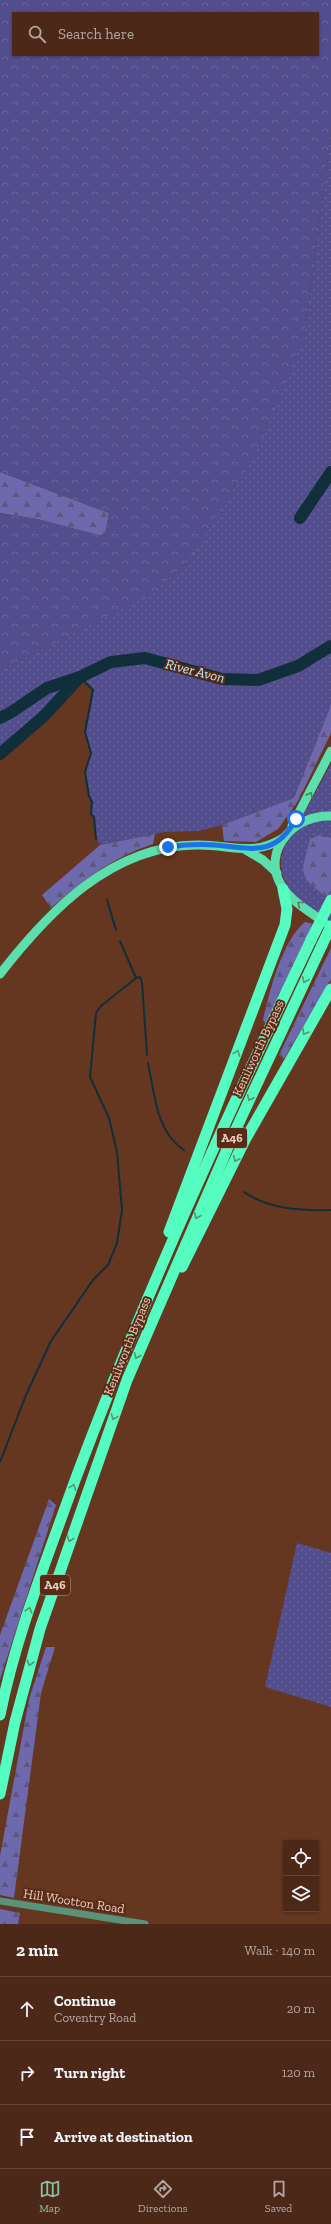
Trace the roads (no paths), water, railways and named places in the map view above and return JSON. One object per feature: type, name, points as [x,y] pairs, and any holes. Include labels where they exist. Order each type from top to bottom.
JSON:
[{"type":"highway","points":[[92,1436],[285,925],[287,909],[284,889]]},
{"type":"highway","name":"Kenilworth Bypass","points":[[0,1715],[38,1581],[92,1436],[203,1171],[331,900]]},
{"type":"highway","name":"Kenilworth Bypass","points":[[0,1794],[15,1722],[40,1629],[127,1380],[232,1138],[331,927]]},
{"type":"highway","points":[[147,1333],[172,1288],[245,1140],[331,989]]},
{"type":"main road","points":[[277,873],[278,852],[331,751]]},
{"type":"main road","points":[[291,829],[307,819],[331,816]]},
{"type":"main road","points":[[0,974],[59,910],[95,879],[120,862],[139,854],[175,846],[207,845],[245,850],[270,846],[285,837]]},
{"type":"main road","points":[[245,850],[263,860],[277,873],[284,889],[300,904],[331,927]]},
{"type":"street","name":"Hill Wootton Road","points":[[0,1901],[145,1924]]},
{"type":"waterway","points":[[300,518],[331,472]]},
{"type":"waterway","name":"River Avon","points":[[0,718],[47,688],[80,677],[111,662],[145,658],[222,679],[258,680],[298,666],[331,646]]},
{"type":"waterway","points":[[80,677],[93,690],[85,732],[91,753],[85,772],[89,796],[92,802],[91,814],[94,817],[96,839]]},
{"type":"waterway","name":"River Avon","points":[[0,754],[44,716],[80,677]]},
{"type":"waterway","points":[[107,900],[116,930]]},
{"type":"waterway","points":[[120,941],[136,978],[140,977],[142,982],[147,1055]]},
{"type":"waterway","points":[[0,1462],[26,1395],[51,1341],[93,1280],[108,1265],[117,1243],[122,1210],[117,1152],[109,1118],[90,1077],[96,1013],[101,1006],[136,978]]},
{"type":"waterway","points":[[148,1063],[155,1100],[162,1123],[175,1142],[184,1150]]},
{"type":"waterway","points":[[244,1192],[264,1202],[285,1208],[331,1210]]}]
